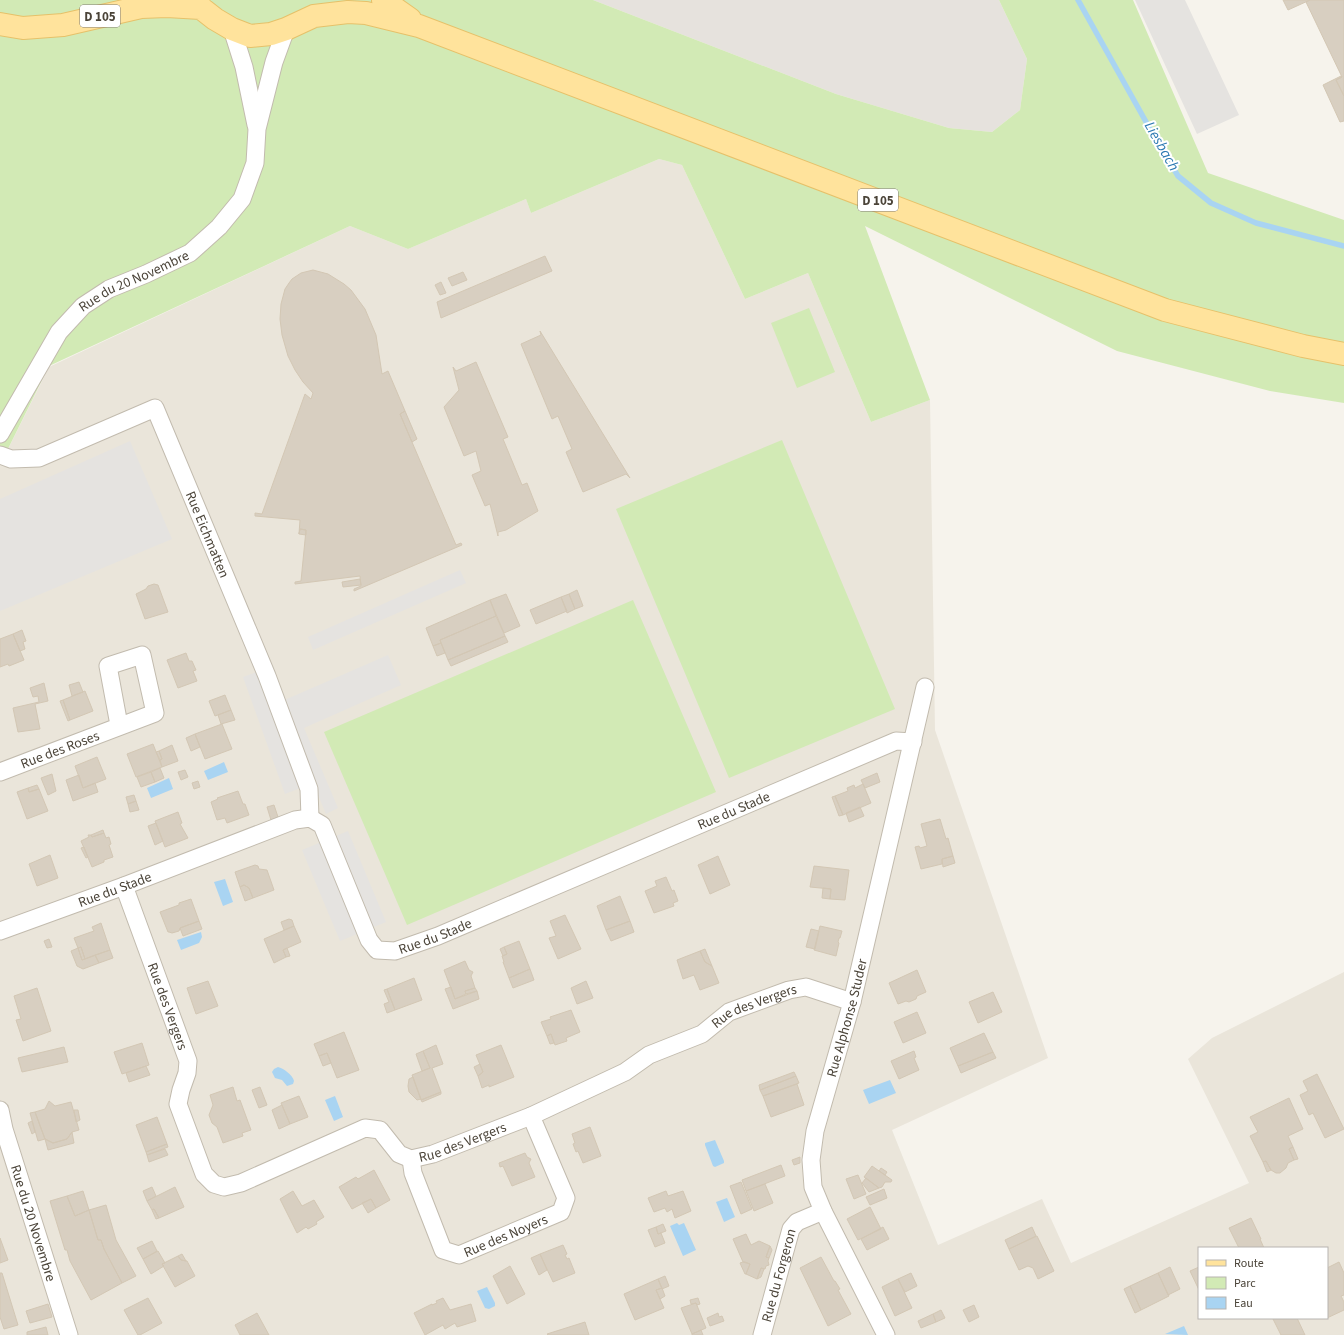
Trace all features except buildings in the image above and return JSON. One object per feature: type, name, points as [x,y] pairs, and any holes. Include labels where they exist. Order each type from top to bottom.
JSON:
[{"type":"main road","name":"D 105","points":[[383,0],[419,26]]},
{"type":"main road","name":"D 105","points":[[0,24],[23,28],[63,25],[141,7],[199,4]]},
{"type":"main road","points":[[199,4],[215,19],[232,29],[250,36],[271,34],[286,29],[319,8]]},
{"type":"main road","name":"D 105","points":[[319,8],[366,13],[419,26],[1165,310],[1302,346],[1344,354]]},
{"type":"street","name":"Rue du 20 Novembre","points":[[232,29],[244,68],[257,129]]},
{"type":"street","name":"Rue du 20 Novembre","points":[[0,434],[59,332],[83,306],[109,288],[146,274],[190,253],[219,227],[242,199],[255,163],[257,129],[274,62],[286,29]]},
{"type":"street","name":"Rue Eichmatten","points":[[0,455],[11,459],[39,458],[155,408],[267,676],[309,789],[310,818]]},
{"type":"street","name":"Rue Alphonse Studer","points":[[886,1335],[823,1211],[813,1187],[811,1160],[815,1131],[852,1002],[926,687]]},
{"type":"street","name":"Rue des Roses","points":[[0,772],[119,725]]},
{"type":"street","name":"Rue du Stade","points":[[0,931],[124,886],[290,822],[310,818],[322,825],[369,940],[377,950],[395,950],[438,936],[896,741],[914,742]]},
{"type":"street","name":"Rue des Vergers","points":[[124,886],[188,1061],[187,1073],[180,1090],[178,1104],[204,1174],[214,1184],[224,1187],[241,1184],[365,1128],[380,1130],[399,1154],[411,1159],[433,1154],[531,1116],[625,1072],[649,1055],[702,1034],[729,1012],[789,990],[806,987],[852,1002]]},
{"type":"street","name":"Rue du 20 Novembre","points":[[0,1110],[4,1129],[69,1335]]},
{"type":"street","name":"Rue des Noyers","points":[[411,1159],[413,1173],[443,1250],[459,1255],[561,1212],[566,1198],[531,1116]]},
{"type":"street","name":"Rue du Forgeron","points":[[762,1335],[791,1229],[797,1222],[823,1211]]},
{"type":"shaded area","points":[[593,0],[999,0],[1027,59],[1020,110],[992,132],[949,128],[836,94]]},
{"type":"shaded area","points":[[1135,0],[1185,0],[1239,115],[1197,134]]},
{"type":"shaded area","points":[[659,159],[682,165],[745,299],[808,273],[871,422],[930,400],[935,730],[1048,1058],[892,1130],[938,1245],[1042,1199],[1071,1263],[1249,1183],[1188,1059],[1212,1038],[1344,972],[1344,1335],[0,1335],[0,465],[49,367],[350,226],[408,249],[526,199],[531,213]]},
{"type":"shaded area","points":[[130,441],[172,539],[0,611],[0,499]]},
{"type":"shaded area","points":[[460,570],[466,583],[313,650],[308,637]]},
{"type":"shaded area","points":[[388,655],[401,685],[304,728],[338,808],[326,814],[313,783],[285,794],[243,677],[259,671],[273,705]]},
{"type":"shaded area","points":[[348,831],[386,922],[340,941],[302,850]]},
{"type":"green space","points":[[0,0],[593,0],[836,94],[949,128],[992,132],[1020,110],[1027,59],[999,0],[1133,0],[1208,173],[1344,220],[1344,403],[1270,391],[1117,351],[865,226],[930,400],[871,422],[808,273],[745,299],[682,165],[659,159],[531,213],[526,199],[408,249],[350,226],[49,366],[0,465]]},
{"type":"green space","points":[[809,308],[835,372],[797,388],[771,323]]},
{"type":"green space","points":[[782,440],[895,709],[729,778],[616,509]]},
{"type":"green space","points":[[633,600],[716,792],[407,925],[324,732]]},
{"type":"water","points":[[224,762],[228,772],[208,780],[204,771]]},
{"type":"water","points":[[169,778],[173,789],[151,798],[147,788]]},
{"type":"water","points":[[225,879],[233,902],[223,906],[214,882]]},
{"type":"water","points":[[201,932],[202,937],[199,943],[181,950],[177,940]]},
{"type":"water","points":[[278,1067],[285,1070],[292,1076],[294,1081],[293,1084],[287,1086],[282,1080],[275,1078],[272,1072]]},
{"type":"water","points":[[890,1080],[896,1093],[869,1104],[863,1090]]},
{"type":"water","points":[[335,1096],[343,1117],[334,1121],[325,1100]]},
{"type":"water","points":[[715,1140],[724,1163],[715,1167],[713,1166],[705,1143]]},
{"type":"water","points":[[727,1198],[735,1217],[724,1222],[716,1202]]},
{"type":"water","points":[[677,1223],[679,1225],[684,1223],[696,1250],[683,1256],[670,1226]]},
{"type":"water","points":[[487,1287],[495,1303],[495,1306],[489,1309],[485,1308],[477,1291]]},
{"type":"water","points":[[1184,1326],[1188,1335],[1165,1334]]},
{"type":"waterway","name":"Liesbach","points":[[1078,0],[1155,138],[1178,176],[1211,203],[1256,223],[1344,246]]}]
